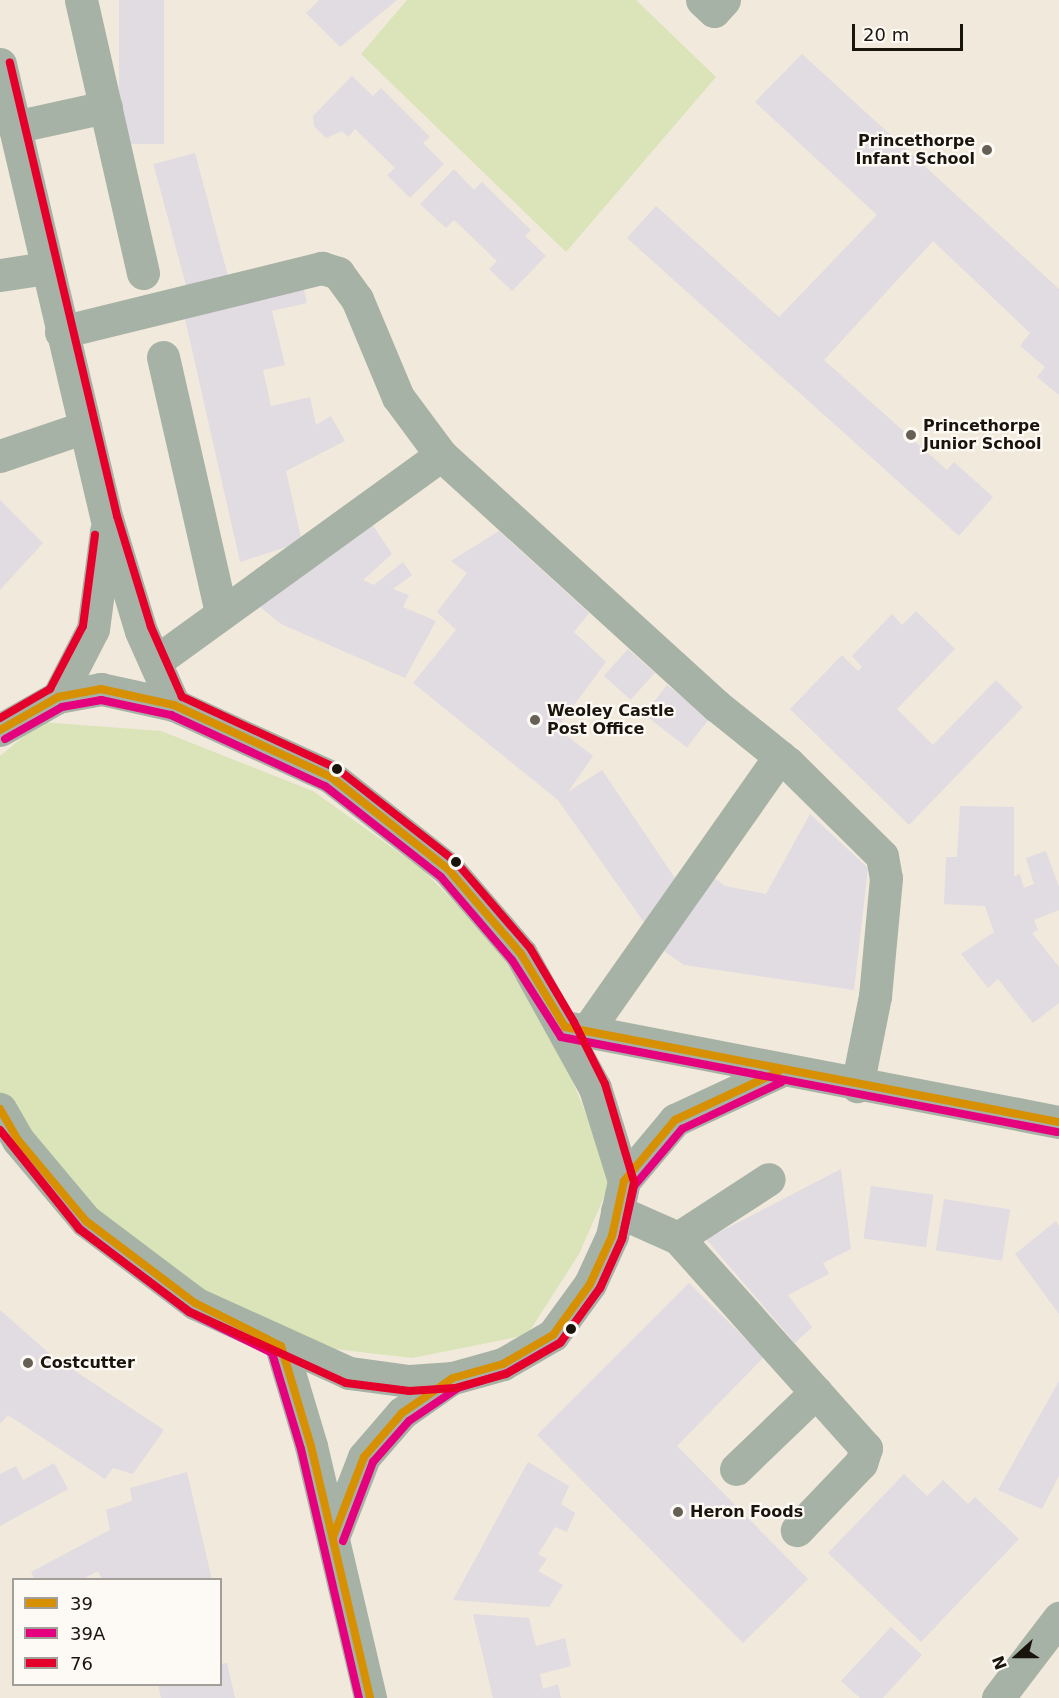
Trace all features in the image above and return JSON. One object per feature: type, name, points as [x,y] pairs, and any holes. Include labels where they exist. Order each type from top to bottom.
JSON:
[{"type":"street","points":[[81,0],[143,273]]},
{"type":"street","points":[[0,64],[61,332],[107,519],[155,662],[174,705]]},
{"type":"street","points":[[14,127],[106,107]]},
{"type":"street","points":[[0,276],[46,268]]},
{"type":"street","points":[[61,332],[332,268],[357,299],[398,397],[441,456],[780,756],[867,837],[886,867],[875,996],[856,1086]]},
{"type":"street","points":[[163,357],[221,613]]},
{"type":"street","points":[[0,456],[85,427]]},
{"type":"street","points":[[155,662],[441,456]]},
{"type":"street","points":[[58,697],[93,629],[107,519]]},
{"type":"street","points":[[0,730],[58,697],[101,689],[174,705],[331,777],[448,869],[521,954],[575,1029],[595,1088],[620,1196],[678,1238],[866,1448],[861,1463],[797,1530]]},
{"type":"street","points":[[575,1029],[780,756]]},
{"type":"street","points":[[575,1029],[778,1072],[1059,1122]]},
{"type":"street","points":[[0,1108],[18,1140],[86,1221],[195,1303],[281,1346],[349,1373],[409,1381],[453,1378],[503,1364],[553,1335],[590,1284],[620,1196],[675,1120],[778,1072]]},
{"type":"street","points":[[678,1238],[769,1179]]},
{"type":"street","points":[[281,1346],[333,1537],[370,1698]]},
{"type":"street","points":[[333,1537],[364,1456],[402,1413],[453,1378]]},
{"type":"street","points":[[736,1469],[816,1392]]},
{"type":"street","points":[[998,1698],[1059,1618]]},
{"type":"green space","points":[[407,0],[636,0],[716,77],[566,252],[361,54]]},
{"type":"green space","points":[[41,722],[161,731],[313,791],[422,869],[507,956],[569,1072],[612,1179],[579,1254],[527,1335],[412,1358],[283,1343],[90,1219],[0,1101],[0,756]]},
{"type":"building","points":[[119,0],[164,0],[164,144],[119,144]]},
{"type":"building","points":[[319,0],[397,0],[340,47],[306,13]]},
{"type":"building","points":[[802,54],[1059,289],[1059,395],[1037,377],[1045,367],[1020,346],[1030,333],[933,241],[824,360],[947,470],[954,462],[993,497],[959,536],[627,238],[656,206],[779,317],[877,215],[755,102]]},
{"type":"building","points":[[352,76],[373,96],[381,88],[430,137],[423,143],[444,164],[410,198],[387,175],[395,168],[355,129],[348,137],[342,131],[326,138],[314,126],[313,116]]},
{"type":"building","points":[[195,153],[228,276],[186,287],[153,164]]},
{"type":"building","points":[[454,169],[474,190],[482,182],[531,230],[525,236],[546,256],[512,291],[489,269],[497,261],[454,220],[446,228],[420,204]]},
{"type":"building","points":[[303,286],[307,303],[272,311],[285,365],[263,370],[271,406],[310,397],[316,425],[331,416],[345,441],[286,471],[302,542],[240,562],[184,314]]},
{"type":"building","points":[[0,500],[43,543],[0,590]]},
{"type":"building","points":[[372,524],[392,554],[363,580],[374,585],[403,562],[412,575],[393,589],[409,595],[403,607],[436,621],[405,678],[281,624],[259,606]]},
{"type":"building","points":[[499,531],[589,613],[574,632],[606,662],[557,728],[593,756],[568,792],[602,770],[679,884],[648,928],[558,800],[413,683],[456,630],[437,612],[467,573],[451,561]]},
{"type":"building","points":[[916,611],[955,649],[897,709],[933,745],[996,680],[1023,707],[909,825],[790,709],[842,655],[858,671],[862,667],[852,656],[892,614],[902,625]]},
{"type":"building","points":[[628,649],[655,673],[631,700],[604,676]]},
{"type":"building","points":[[667,685],[710,718],[687,747],[644,714]]},
{"type":"building","points":[[960,806],[1014,807],[1014,876],[1020,874],[1024,888],[1034,884],[1026,858],[1046,851],[1059,887],[1059,910],[1034,920],[1038,930],[1032,933],[1059,967],[1059,1003],[1033,1023],[998,979],[988,988],[961,954],[994,932],[985,906],[944,904],[946,857],[957,857]]},
{"type":"building","points":[[810,814],[868,868],[854,990],[684,965],[658,947],[709,874],[725,886],[766,894]]},
{"type":"building","points":[[841,1169],[851,1249],[823,1263],[829,1274],[788,1295],[812,1327],[795,1343],[706,1239]]},
{"type":"building","points":[[871,1186],[933,1195],[926,1247],[864,1238]]},
{"type":"building","points":[[944,1199],[1010,1209],[1002,1261],[936,1250]]},
{"type":"building","points":[[1056,1221],[1059,1226],[1059,1314],[1015,1254]]},
{"type":"building","name":"Heron Foods","points":[[689,1283],[764,1357],[677,1446],[808,1579],[743,1643],[537,1435]]},
{"type":"building","points":[[0,1310],[51,1355],[164,1430],[133,1474],[113,1468],[105,1479],[8,1415],[0,1424]]},
{"type":"building","points":[[1059,1381],[1059,1476],[1042,1509],[998,1490]]},
{"type":"building","points":[[528,1462],[569,1486],[561,1504],[575,1513],[567,1532],[555,1527],[538,1554],[547,1559],[538,1571],[563,1585],[549,1607],[453,1600]]},
{"type":"building","points":[[54,1463],[68,1489],[0,1526],[0,1474],[16,1466],[23,1480]]},
{"type":"building","points":[[187,1472],[212,1578],[101,1578],[98,1571],[85,1578],[34,1578],[31,1572],[110,1530],[106,1510],[132,1501],[130,1488]]},
{"type":"building","points":[[904,1474],[927,1496],[943,1480],[968,1504],[975,1497],[1019,1539],[921,1642],[828,1553]]},
{"type":"building","points":[[473,1614],[529,1618],[536,1646],[565,1638],[571,1666],[540,1674],[543,1689],[558,1684],[561,1698],[493,1698]]},
{"type":"building","points":[[891,1627],[922,1655],[883,1698],[860,1698],[841,1681]]},
{"type":"building","points":[[227,1663],[235,1698],[161,1698],[158,1686],[222,1686],[222,1664]]},
{"type":"transit line","name":"76","points":[[0,1130],[79,1229],[190,1312],[346,1383],[409,1391],[455,1388],[506,1374],[560,1343],[600,1288],[622,1239],[634,1182],[605,1084],[574,1022],[530,948],[456,862],[336,768],[182,697],[151,627],[117,516],[10,62]]},
{"type":"transit line","name":"76","points":[[0,718],[50,689],[83,626],[95,535]]},
{"type":"transit line","name":"39","points":[[0,730],[58,697],[101,689],[174,705],[331,777],[448,869],[521,954],[565,1027],[1059,1122]]},
{"type":"transit line","name":"39A","points":[[5,739],[62,707],[101,700],[171,715],[325,786],[441,877],[512,960],[561,1037],[1057,1132]]},
{"type":"transit line","name":"39","points":[[333,1537],[364,1457],[402,1413],[453,1378],[503,1364],[553,1335],[590,1284],[612,1236],[624,1181],[675,1120],[778,1072]]},
{"type":"transit line","name":"39A","points":[[343,1541],[373,1462],[409,1421],[458,1388],[507,1373],[561,1342],[600,1288],[622,1239],[634,1186],[682,1129],[782,1082]]},
{"type":"transit line","name":"39","points":[[0,1109],[18,1140],[86,1221],[195,1303],[281,1346],[311,1446],[370,1698]]},
{"type":"transit line","name":"39A","points":[[0,1130],[80,1229],[189,1312],[272,1353],[301,1449],[359,1698]]},
{"type":"place","name":"Princethorpe Infant School","points":[[987,150]]},
{"type":"place","name":"Princethorpe Junior School","points":[[911,435]]},
{"type":"place","name":"Weoley Castle Post Office","points":[[535,720]]},
{"type":"place","name":"Costcutter","points":[[28,1363]]},
{"type":"place","name":"Heron Foods","points":[[678,1512]]}]
